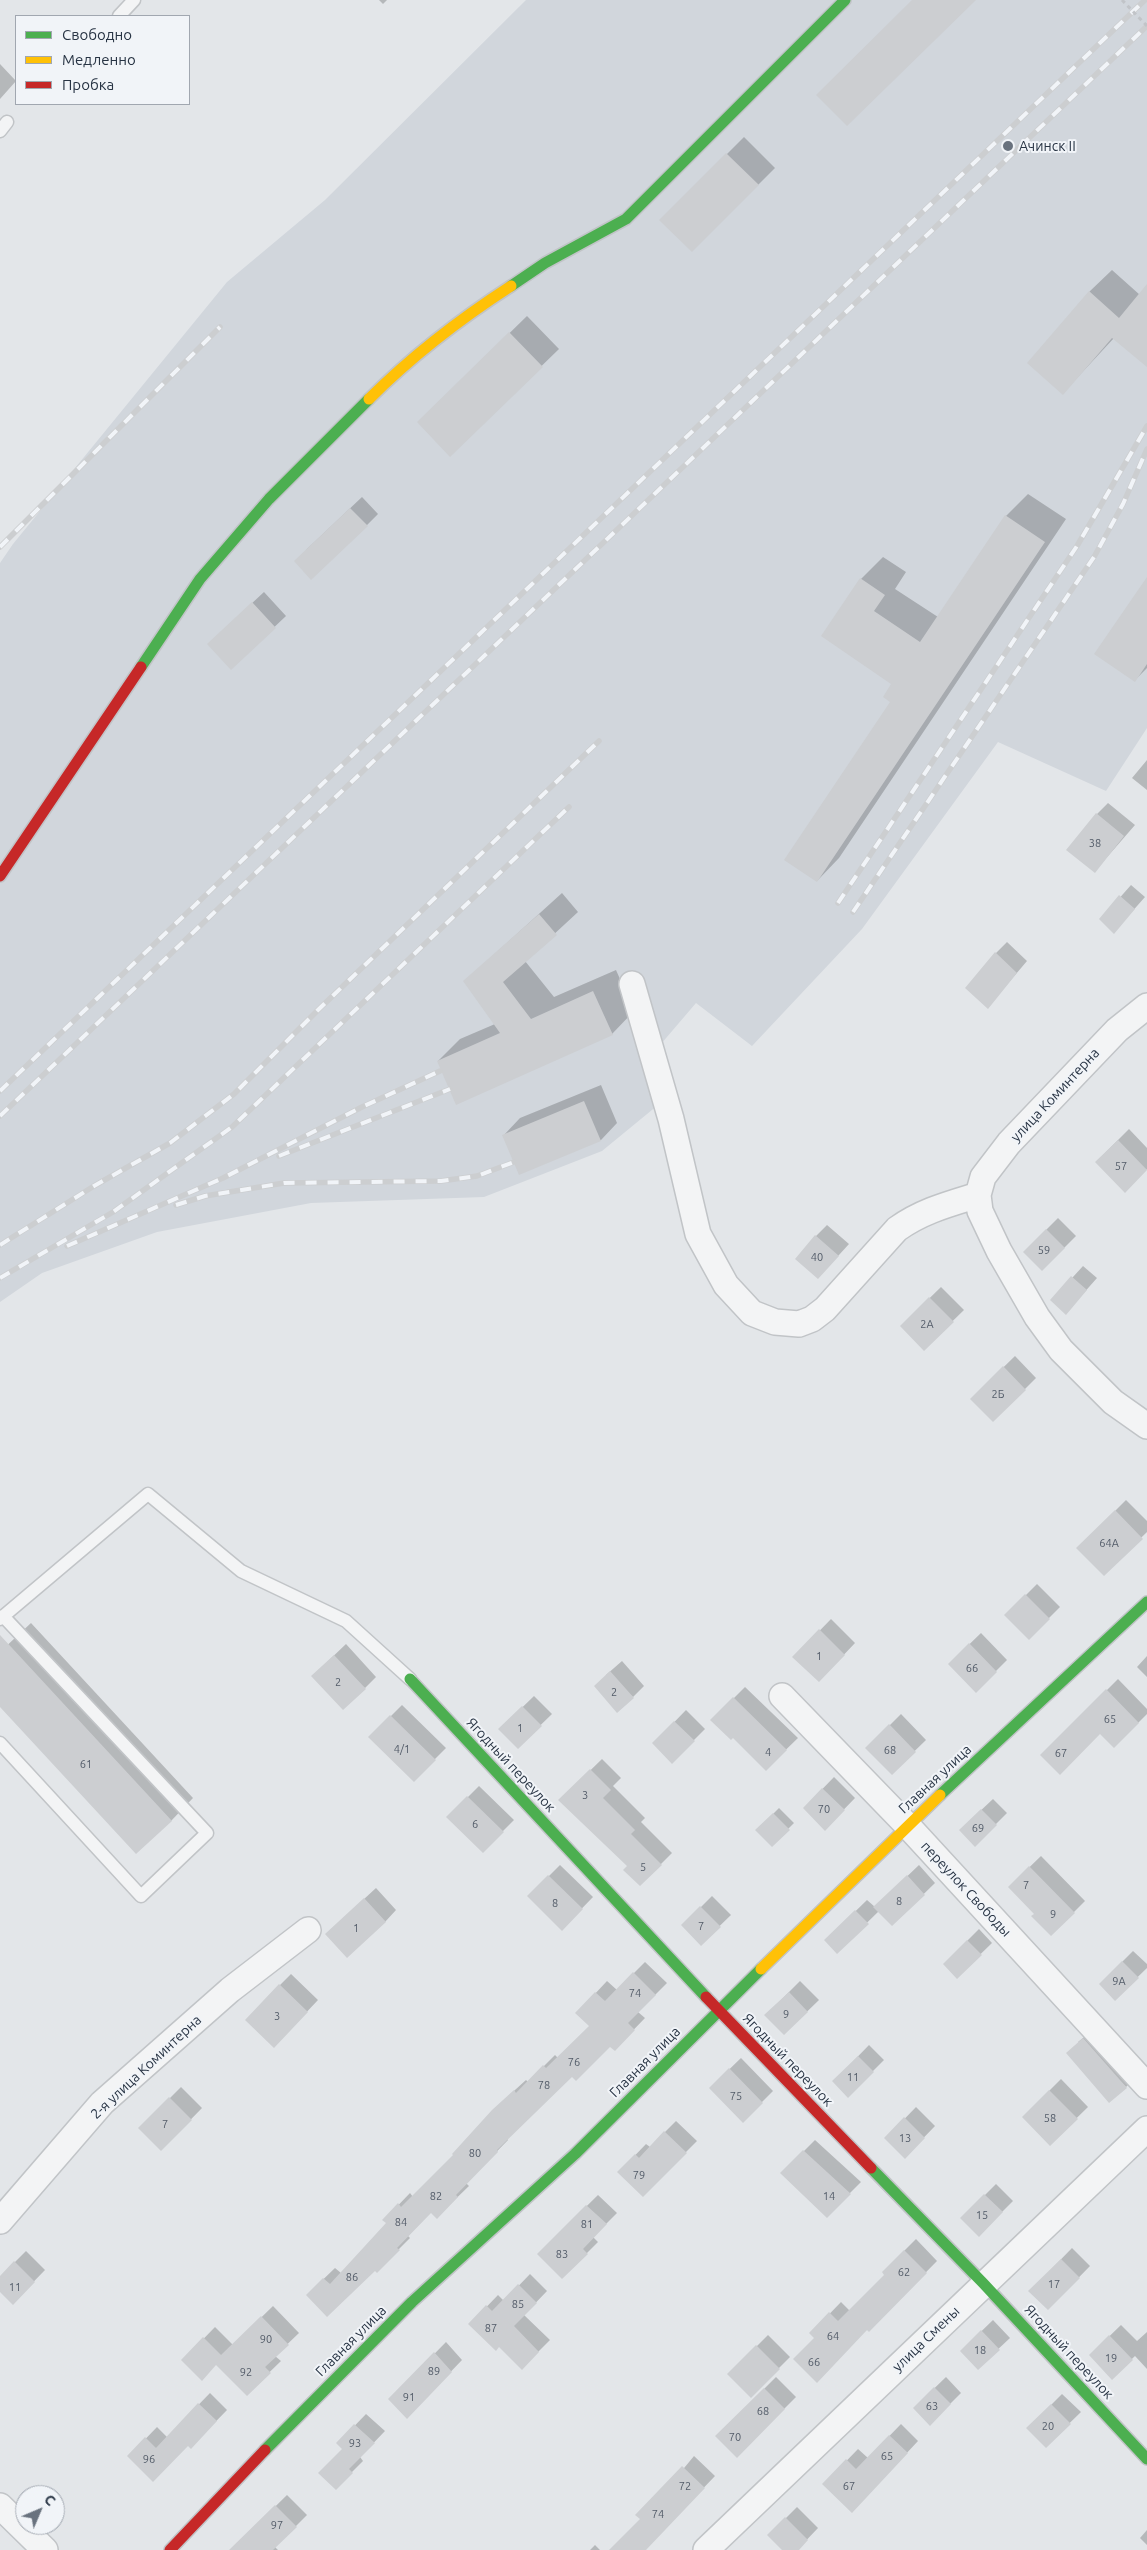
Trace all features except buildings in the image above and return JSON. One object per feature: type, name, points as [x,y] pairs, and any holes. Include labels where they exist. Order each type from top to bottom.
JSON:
[{"type":"street","points":[[0,876],[200,579],[270,499],[394,374],[464,317],[545,263],[626,220],[845,0]]},
{"type":"street","points":[[632,984],[671,1119],[698,1234],[726,1285],[752,1313],[775,1322],[799,1324],[812,1319],[826,1309],[897,1229],[911,1219],[926,1212],[978,1195],[980,1212],[999,1251],[1037,1317],[1061,1350],[1113,1402],[1147,1426]]},
{"type":"street","name":"улица Коминтерна","points":[[978,1195],[983,1177],[1009,1143],[1116,1030],[1147,1006]]},
{"type":"street","name":"Главная улица","points":[[170,2550],[279,2435],[412,2302],[574,2154],[907,1825],[1147,1602]]},
{"type":"street","name":"Ягодный переулок","points":[[410,1679],[718,2010],[984,2283],[1147,2458]]},
{"type":"street","name":"переулок Свободы","points":[[782,1696],[907,1825],[1147,2086]]},
{"type":"street","name":"2-я улица Коминтерна","points":[[0,2221],[102,2103],[230,1990],[308,1930]]},
{"type":"street","name":"улица Смены","points":[[706,2550],[1147,2129]]},
{"type":"street","points":[[0,2506],[45,2550]]},
{"type":"lane","points":[[120,15],[134,0]]},
{"type":"lane","points":[[0,1742],[141,1896],[207,1833],[2,1617],[148,1494],[241,1572],[346,1621],[410,1679]]},
{"type":"path","points":[[1122,0],[1147,26]]},
{"type":"shaded area","points":[[526,0],[1147,0],[1147,728],[1106,791],[998,742],[862,929],[752,1046],[696,1003],[649,1058],[658,1105],[602,1151],[484,1197],[311,1203],[157,1232],[42,1273],[0,1302],[0,563],[13,544],[227,282],[325,200]]},
{"type":"railway","points":[[0,1091],[1145,0]]},
{"type":"railway","points":[[0,1116],[1147,26]]},
{"type":"railway","points":[[0,547],[220,327]]},
{"type":"railway","points":[[838,903],[1077,546],[1147,426]]},
{"type":"railway","points":[[853,912],[1094,557],[1123,504],[1147,449]]},
{"type":"railway","points":[[0,1245],[94,1186],[170,1143],[234,1094],[319,1009],[599,741]]},
{"type":"railway","points":[[0,1278],[113,1212],[232,1127],[569,807]]},
{"type":"railway","points":[[67,1246],[223,1178],[362,1107],[440,1071]]},
{"type":"railway","points":[[279,1156],[450,1089]]},
{"type":"railway","points":[[176,1205],[205,1196],[284,1183],[441,1181],[477,1176],[514,1162]]},
{"type":"traffic: fast","points":[[511,286],[545,263],[626,219],[845,0]]},
{"type":"traffic: fast","points":[[141,667],[200,579],[269,499],[369,399]]},
{"type":"traffic: fast","points":[[940,1795],[1147,1602]]},
{"type":"traffic: fast","points":[[410,1679],[706,1997]]},
{"type":"traffic: fast","points":[[265,2450],[412,2302],[575,2154],[761,1969]]},
{"type":"traffic: fast","points":[[871,2168],[983,2283],[1147,2459]]},
{"type":"traffic: slow","points":[[369,399],[437,339],[511,286]]},
{"type":"traffic: slow","points":[[761,1969],[940,1795]]},
{"type":"traffic: jam","points":[[0,876],[141,667]]},
{"type":"traffic: jam","points":[[706,1997],[871,2168]]},
{"type":"traffic: jam","points":[[170,2550],[265,2450]]},
{"type":"place","name":"Ачинск II","points":[[1008,146]]}]
